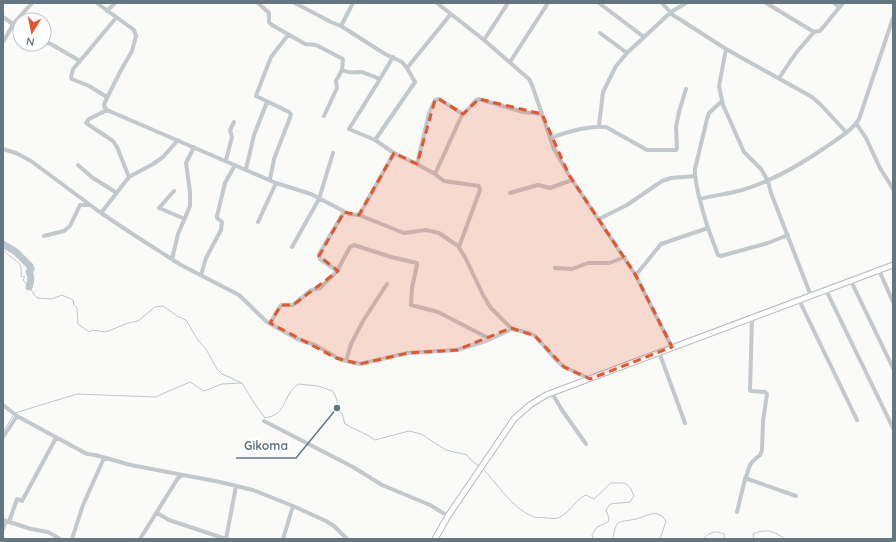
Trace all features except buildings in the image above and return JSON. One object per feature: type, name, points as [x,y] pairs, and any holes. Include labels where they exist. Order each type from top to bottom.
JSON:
[{"type":"main road","points":[[436,539],[448,516],[476,476],[485,460],[514,419],[530,405],[552,393],[893,265]]},
{"type":"street","points":[[24,12],[32,3]]},
{"type":"street","points":[[97,3],[134,30],[136,36],[136,41],[132,51],[107,97],[104,106],[107,110],[270,179],[276,183],[311,194],[344,212],[358,215],[404,233],[426,230],[439,233],[454,242],[459,248],[491,308],[512,328],[535,336],[564,367],[590,379]]},
{"type":"street","points":[[107,11],[115,3]]},
{"type":"street","points":[[258,3],[269,13],[270,22],[288,35],[305,44],[321,47],[342,57],[344,60],[342,70],[336,81],[337,88],[324,116]]},
{"type":"street","points":[[295,3],[341,26],[385,54],[402,62],[408,68],[415,82],[375,140]]},
{"type":"street","points":[[341,26],[353,3]]},
{"type":"street","points":[[437,3],[450,15],[484,40],[529,79],[554,149],[572,180],[636,275],[672,348]]},
{"type":"street","points":[[484,40],[508,3]]},
{"type":"street","points":[[510,62],[548,3]]},
{"type":"street","points":[[599,3],[644,37]]},
{"type":"street","points":[[662,3],[671,12],[726,49],[779,78],[817,102],[846,132]]},
{"type":"street","points":[[599,126],[603,92],[616,66],[627,53],[671,12],[686,3]]},
{"type":"street","points":[[766,3],[814,32],[820,31],[843,3]]},
{"type":"street","points":[[834,3],[839,7]]},
{"type":"street","points":[[408,68],[450,15]]},
{"type":"street","points":[[3,17],[12,24]]},
{"type":"street","points":[[107,97],[89,86],[71,78],[73,69],[116,18]]},
{"type":"street","points":[[700,199],[743,190],[768,181],[799,164],[846,132],[856,123],[870,90],[893,18]]},
{"type":"street","points":[[3,42],[12,27]]},
{"type":"street","points":[[779,78],[814,32]]},
{"type":"street","points":[[600,33],[627,53]]},
{"type":"street","points":[[270,179],[274,159],[291,115],[289,112],[256,96],[271,57],[288,35]]},
{"type":"street","points":[[52,45],[80,61]]},
{"type":"street","points":[[726,49],[719,86],[722,101],[744,152],[761,169],[768,181],[811,296]]},
{"type":"street","points":[[393,57],[349,129],[375,140],[394,154],[417,164],[444,181],[476,185],[480,188],[459,248]]},
{"type":"street","points":[[342,70],[352,74],[361,72],[365,73],[380,80]]},
{"type":"street","points":[[550,138],[569,132],[599,126],[610,128],[647,150],[676,150],[676,127],[678,112],[686,89]]},
{"type":"street","points":[[417,164],[429,113],[435,100],[439,99],[463,114]]},
{"type":"street","points":[[435,174],[447,145],[463,114],[474,101],[479,99],[523,112],[542,114]]},
{"type":"street","points":[[722,101],[710,113],[707,119],[697,160],[695,176],[708,228],[718,255],[721,256],[768,243],[788,235]]},
{"type":"street","points":[[246,169],[254,135],[267,102]]},
{"type":"street","points":[[107,110],[86,120],[86,123],[113,141],[129,176]]},
{"type":"street","points":[[226,160],[232,138],[230,130],[234,122]]},
{"type":"street","points":[[856,123],[866,138],[880,168],[893,189]]},
{"type":"street","points":[[102,213],[129,176],[153,164],[178,140]]},
{"type":"street","points":[[172,259],[178,234],[185,219],[190,200],[186,162],[194,147]]},
{"type":"street","points":[[3,150],[16,153],[31,161],[102,213],[172,259],[239,295],[260,317],[298,339],[315,345],[336,358],[360,364],[408,353],[457,350],[490,339],[512,328]]},
{"type":"street","points":[[292,248],[319,199],[333,153]]},
{"type":"street","points":[[358,215],[394,154]]},
{"type":"street","points":[[78,165],[93,178],[117,193]]},
{"type":"street","points":[[201,275],[206,258],[221,230],[222,222],[217,218],[217,216],[225,183],[235,165]]},
{"type":"street","points":[[599,219],[624,206],[662,181],[695,176]]},
{"type":"street","points":[[510,193],[539,185],[545,188],[550,188],[572,180]]},
{"type":"street","points":[[258,222],[276,183]]},
{"type":"street","points":[[174,191],[159,208],[185,219]]},
{"type":"street","points":[[44,236],[64,231],[72,223],[80,205],[91,205]]},
{"type":"street","points":[[337,271],[320,259],[319,256],[344,212]]},
{"type":"street","points":[[636,275],[661,244],[708,228]]},
{"type":"street","points":[[270,323],[281,305],[293,305],[311,290],[320,288],[337,271],[350,247],[354,245],[390,257],[417,263],[412,288],[411,306],[438,312],[490,339]]},
{"type":"street","points":[[556,268],[572,269],[588,263],[610,263],[625,257]]},
{"type":"street","points":[[879,270],[893,302]]},
{"type":"street","points":[[851,281],[893,368]]},
{"type":"street","points":[[346,361],[351,344],[363,321],[387,284]]},
{"type":"street","points":[[826,290],[893,428]]},
{"type":"street","points":[[799,300],[857,420]]},
{"type":"street","points":[[736,512],[745,478],[751,463],[762,453],[763,421],[767,394],[765,392],[750,390],[752,317]]},
{"type":"street","points":[[659,352],[685,422]]},
{"type":"street","points":[[552,393],[586,444]]},
{"type":"street","points":[[3,405],[17,416],[87,454],[236,486],[264,494],[326,521],[334,526],[347,539]]},
{"type":"street","points":[[3,437],[17,416]]},
{"type":"street","points":[[264,421],[353,467],[382,485],[430,505],[448,516]]},
{"type":"street","points":[[3,529],[17,498],[22,501],[56,438]]},
{"type":"street","points":[[72,539],[83,505],[104,458]]},
{"type":"street","points":[[140,539],[178,478],[183,475]]},
{"type":"street","points":[[745,478],[796,496]]},
{"type":"street","points":[[157,513],[169,520],[226,539],[236,486]]},
{"type":"street","points":[[283,539],[293,506]]},
{"type":"street","points":[[6,521],[31,529],[48,532],[60,539]]},
{"type":"highlighted area","points":[[439,99],[463,114],[479,99],[542,114],[569,175],[635,274],[672,347],[590,379],[564,367],[535,336],[511,328],[457,350],[408,353],[360,364],[336,358],[270,323],[281,305],[293,305],[338,271],[319,256],[344,212],[359,215],[394,153],[417,164],[435,100]]},
{"type":"waterway","points":[[3,244],[16,252],[30,266],[31,269],[29,272],[31,280],[29,287]]},
{"type":"waterway","points":[[3,250],[20,264],[21,276],[25,277],[23,280],[37,298],[52,299],[62,295],[73,300],[74,305],[77,308],[78,324],[90,332],[92,330],[106,332],[128,323],[138,321],[155,307],[163,306],[177,316],[186,320],[198,340],[206,349],[217,369],[222,374],[242,383],[265,418],[278,413],[289,394],[298,384],[318,386],[333,391],[337,400],[337,408],[342,414],[345,424],[375,440],[409,431],[421,434],[446,450],[467,455],[480,467]]},
{"type":"waterway","points":[[15,413],[77,394],[155,397],[190,382],[204,391],[222,384],[241,383]]},
{"type":"waterway","points":[[3,432],[13,416]]},
{"type":"waterway","points":[[483,469],[512,502],[526,513],[534,517],[558,518],[566,513],[582,497],[586,495],[594,499],[611,483],[628,485],[634,496],[630,502],[610,504],[606,510],[609,518],[608,522],[597,527],[592,535],[593,539]]},
{"type":"waterway","points":[[613,539],[615,527],[619,522],[636,519],[655,513],[662,516],[666,521],[660,539]]},
{"type":"waterway","points":[[754,539],[753,534],[762,531],[773,532],[785,539]]},
{"type":"waterway","points":[[703,539],[710,533],[715,532],[724,534],[725,539]]},
{"type":"place","name":"Gikoma","points":[[337,408]]}]
